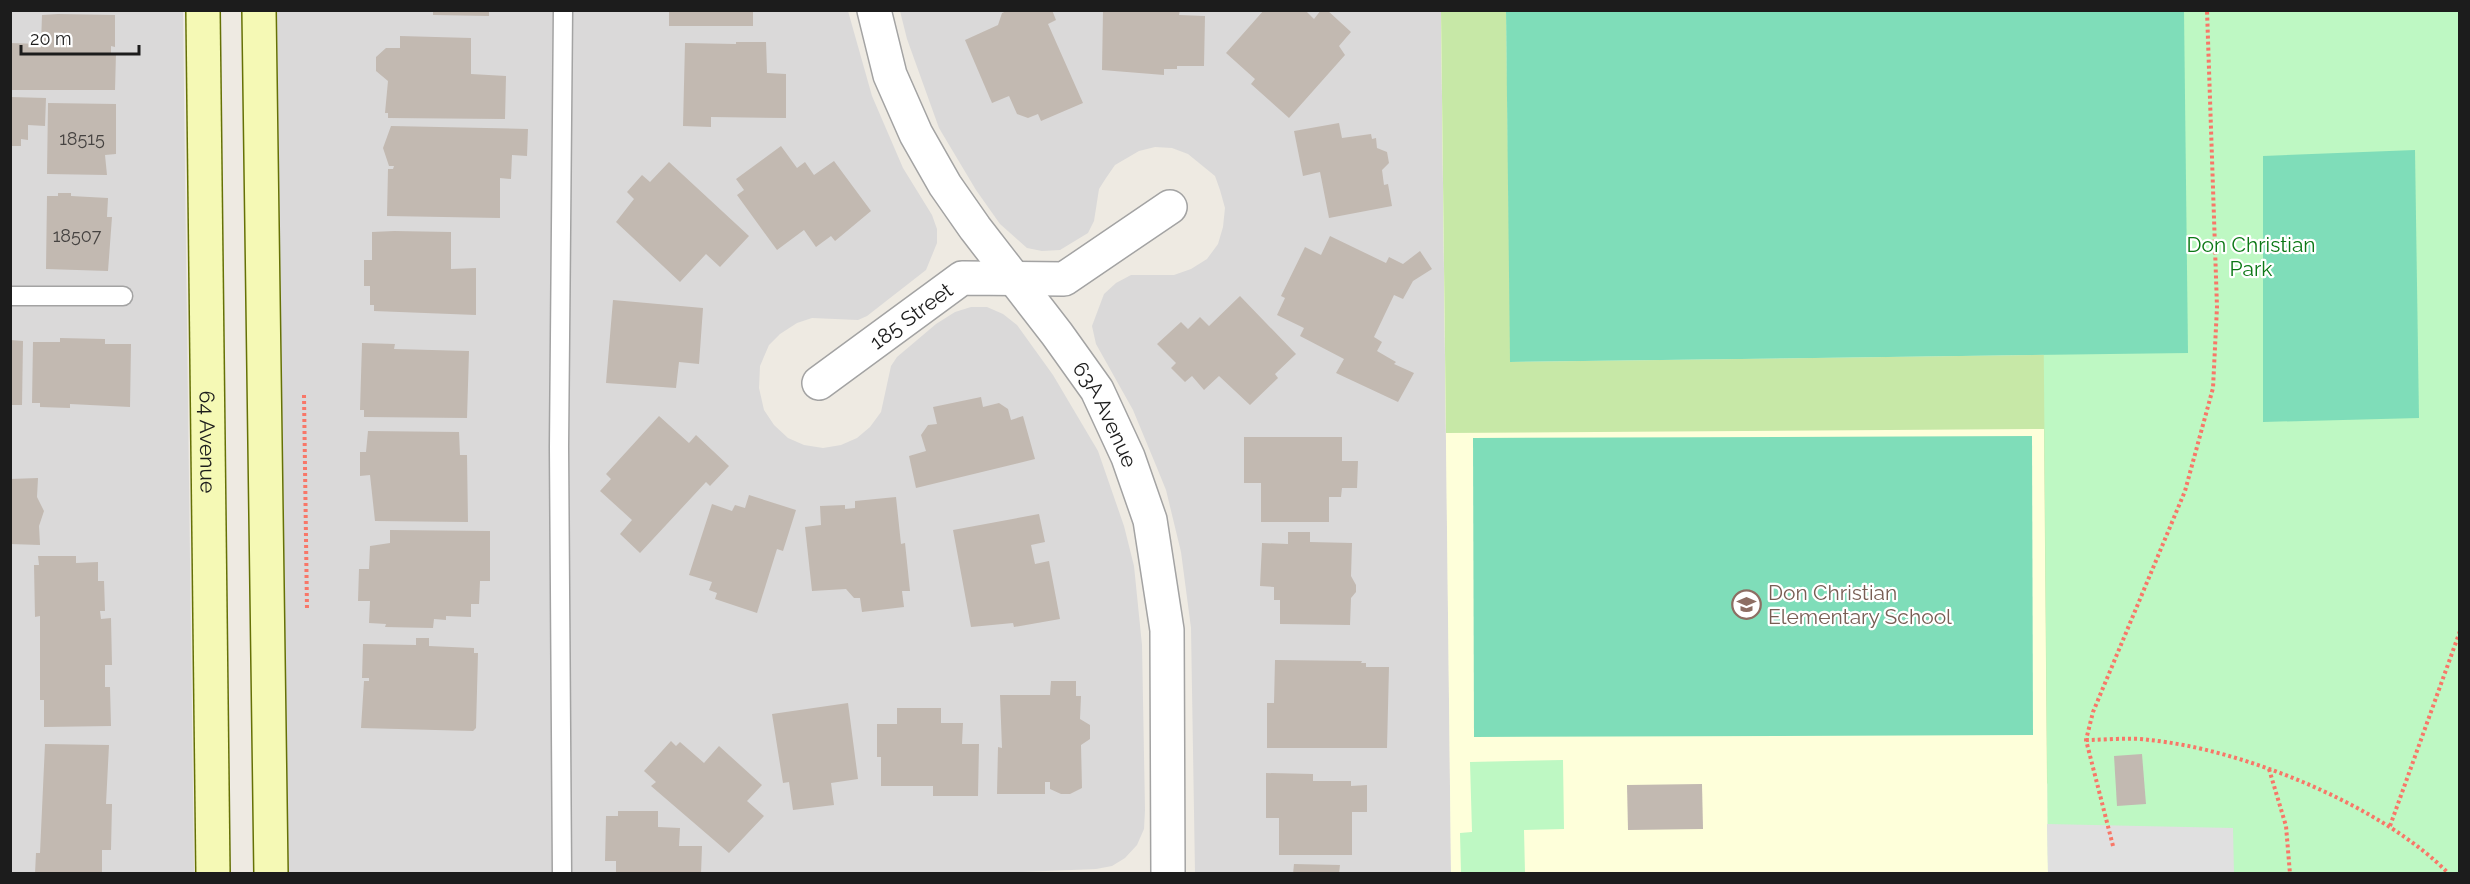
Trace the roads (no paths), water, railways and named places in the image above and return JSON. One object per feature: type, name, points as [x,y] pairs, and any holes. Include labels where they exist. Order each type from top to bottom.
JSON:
[{"type":"main road","name":"64 Avenue","points":[[202,10],[213,873]]},
{"type":"main road","points":[[259,10],[272,873]]},
{"type":"street","name":"63A Avenue","points":[[874,10],[890,75],[916,134],[945,185],[1097,390],[1128,457],[1150,520],[1167,630],[1168,873]]},
{"type":"street","name":"185 Street","points":[[819,383],[962,278],[1064,279],[1170,207]]},
{"type":"lane","points":[[562,873],[559,447],[563,10]]},
{"type":"lane","points":[[10,296],[123,296]]},
{"type":"place","name":"Don Christian Elementary School","points":[[1747,604]]},
{"type":"park label","name":"Don Christian Park","points":[[2251,256]]}]
